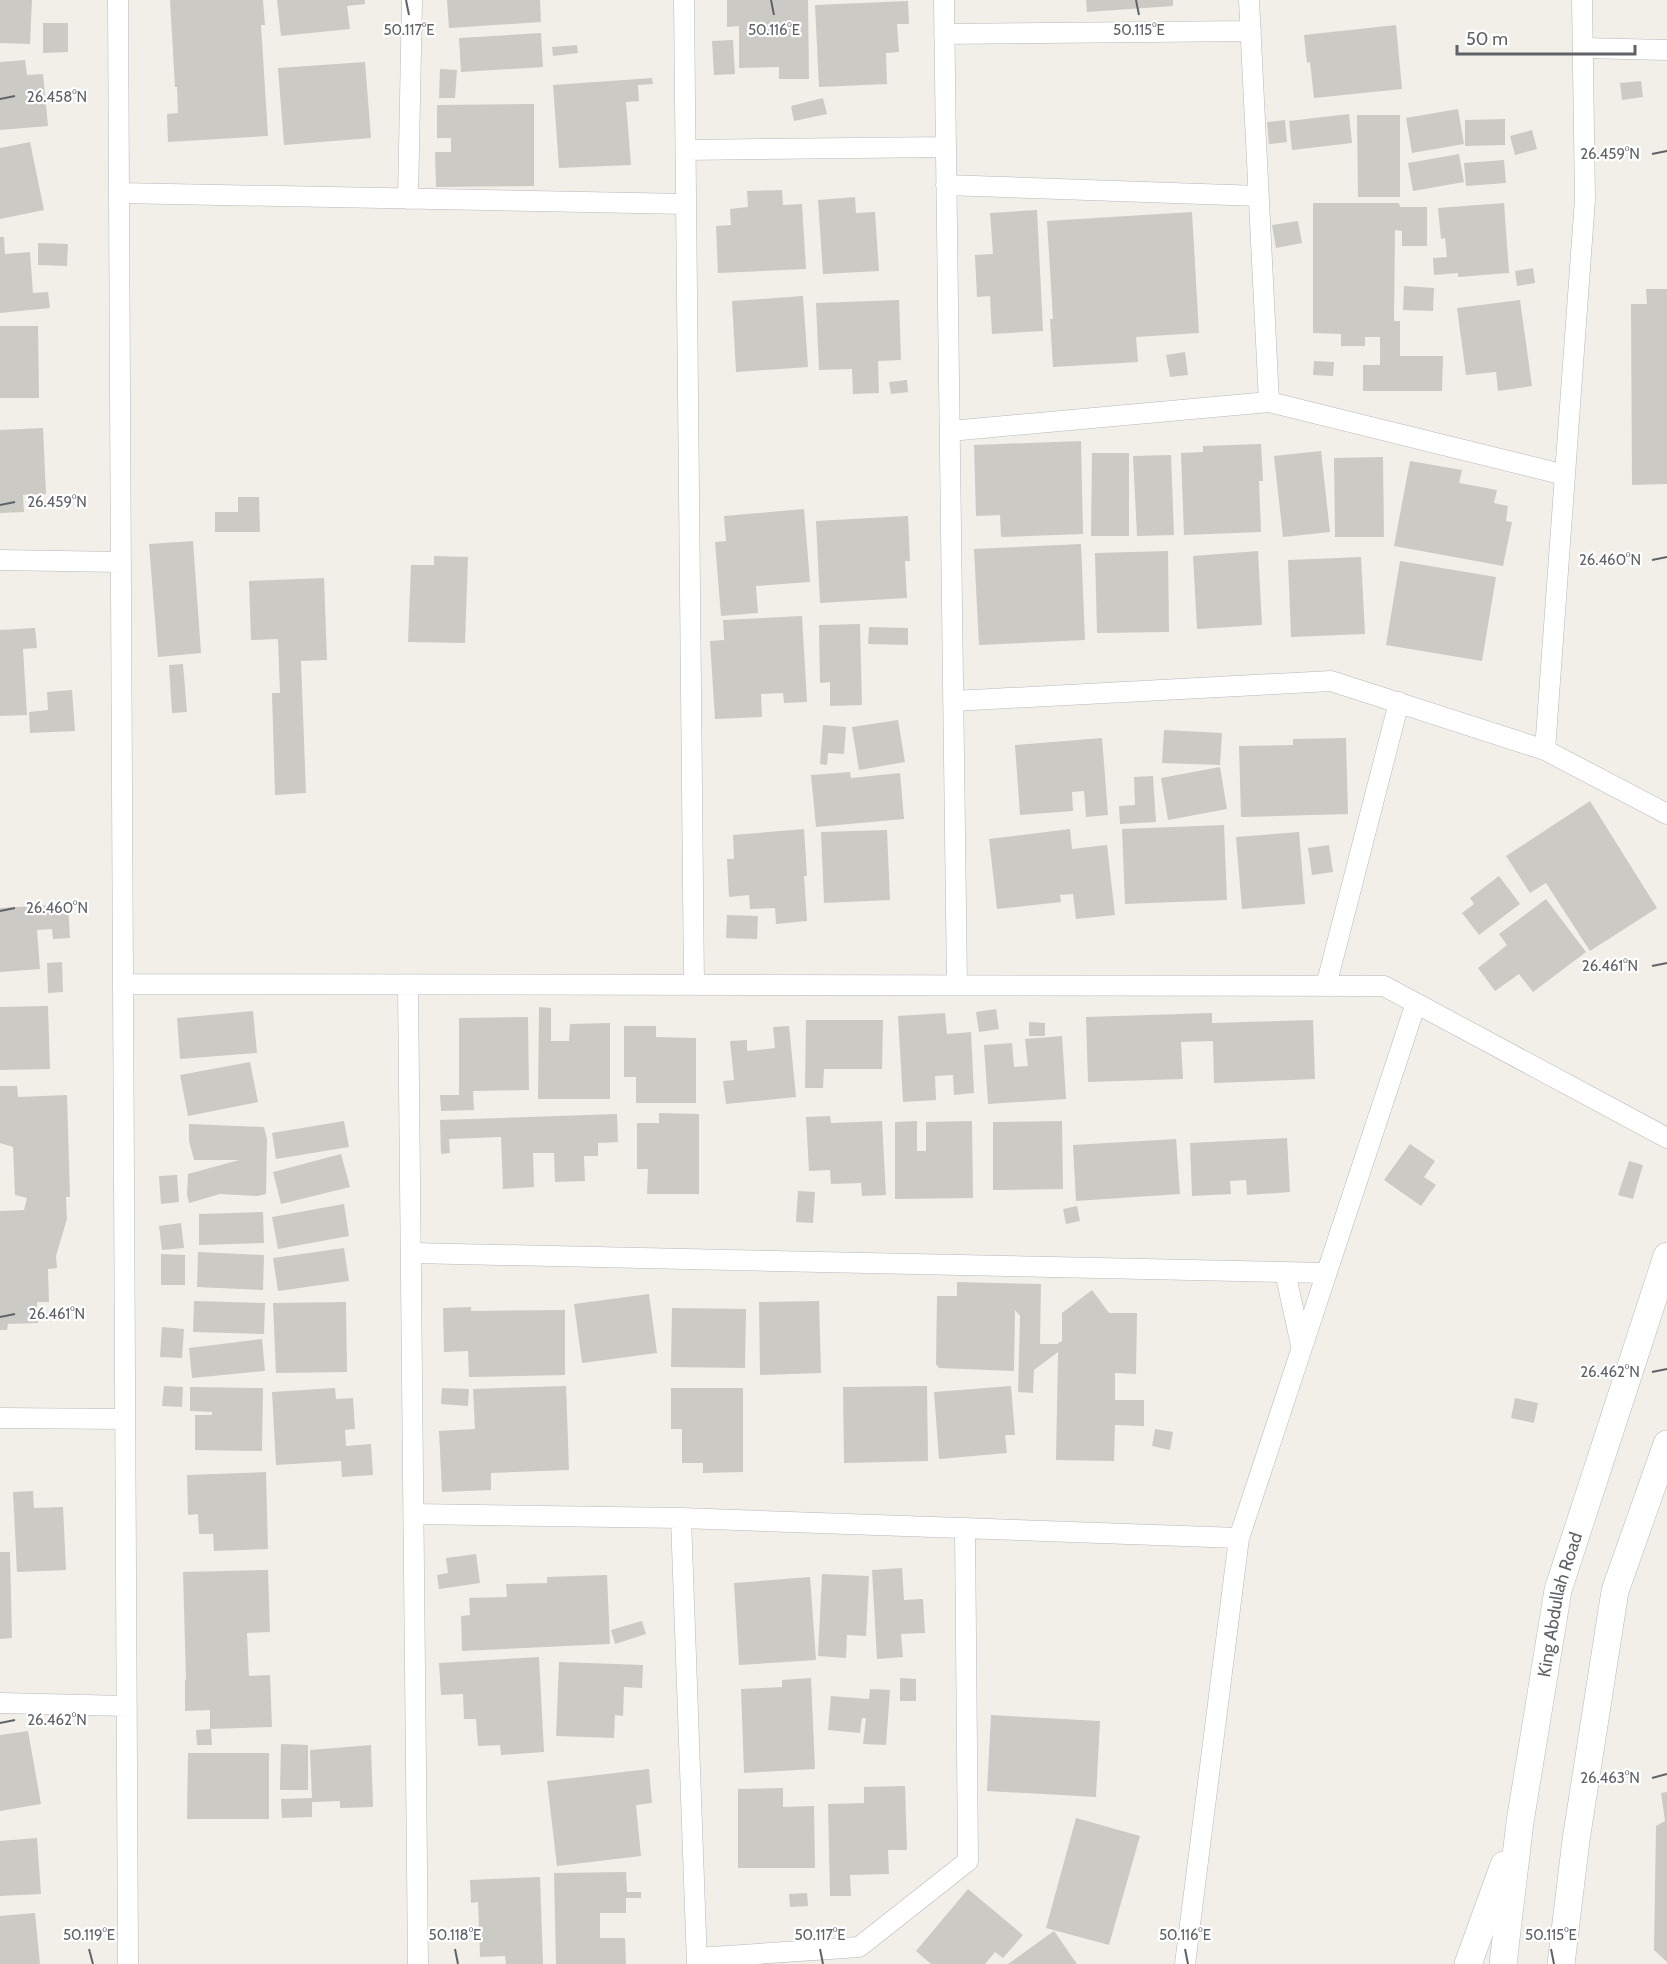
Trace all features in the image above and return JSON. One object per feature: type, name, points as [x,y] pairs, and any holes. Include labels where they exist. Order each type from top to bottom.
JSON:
[{"type":"street","points":[[118,0],[128,1964]]},
{"type":"street","points":[[408,198],[412,0]]},
{"type":"street","points":[[684,0],[694,985]]},
{"type":"street","points":[[944,0],[957,985]]},
{"type":"street","points":[[1249,0],[1269,402]]},
{"type":"street","points":[[1545,750],[1585,198],[1582,0]]},
{"type":"street","points":[[944,34],[1251,31]]},
{"type":"street","points":[[1583,48],[1667,50]]},
{"type":"street","points":[[686,150],[946,147]]},
{"type":"street","points":[[946,185],[1259,196]]},
{"type":"street","points":[[119,193],[686,204]]},
{"type":"street","points":[[950,431],[1269,402],[1565,475]]},
{"type":"street","points":[[0,560],[121,561]]},
{"type":"street","points":[[953,701],[1331,681],[1545,750],[1667,814]]},
{"type":"street","points":[[1326,986],[1400,702]]},
{"type":"street","points":[[123,984],[1384,986],[1667,1138]]},
{"type":"street","points":[[408,985],[418,1964]]},
{"type":"street","points":[[1185,1964],[1239,1538],[1416,1004]]},
{"type":"street","points":[[412,1253],[1326,1273]]},
{"type":"street","name":"King Abdullah Road","points":[[1503,1964],[1520,1822],[1558,1590],[1667,1256]]},
{"type":"street","points":[[1285,1272],[1301,1347]]},
{"type":"street","points":[[0,1418],[125,1419]]},
{"type":"street","points":[[1561,1964],[1578,1828],[1616,1591],[1667,1444]]},
{"type":"street","points":[[415,1514],[681,1518],[1239,1538]]},
{"type":"street","points":[[681,1518],[697,1961],[859,1947],[968,1861],[965,1528]]},
{"type":"street","points":[[0,1703],[127,1706]]},
{"type":"street","points":[[1468,1964],[1520,1822]]},
{"type":"building","points":[[0,0],[32,0],[30,44],[0,43]]},
{"type":"building","points":[[170,0],[263,0],[265,25],[261,25],[268,136],[168,142],[167,114],[178,113]]},
{"type":"building","points":[[277,0],[365,0],[365,4],[347,6],[350,29],[281,36]]},
{"type":"building","points":[[447,0],[540,0],[541,22],[449,28]]},
{"type":"building","points":[[727,0],[808,0],[809,79],[779,79],[779,67],[739,68],[739,26],[727,27]]},
{"type":"building","points":[[1086,0],[1173,0],[1173,6],[1087,12]]},
{"type":"building","points":[[908,1],[909,24],[897,24],[899,52],[886,53],[887,84],[819,87],[815,5]]},
{"type":"building","points":[[43,23],[68,23],[68,52],[43,53]]},
{"type":"building","points":[[1396,25],[1402,89],[1314,98],[1304,35]]},
{"type":"building","points":[[541,33],[543,67],[461,72],[459,38]]},
{"type":"building","points":[[733,40],[735,74],[714,75],[712,41]]},
{"type":"building","points":[[577,45],[578,53],[553,56],[552,47]]},
{"type":"building","points":[[25,60],[27,75],[43,74],[48,126],[0,130],[0,62]]},
{"type":"building","points":[[365,62],[371,138],[284,145],[278,68]]},
{"type":"building","points":[[440,69],[457,70],[455,98],[439,98]]},
{"type":"building","points":[[652,78],[653,84],[638,85],[639,101],[626,102],[631,165],[559,168],[553,85]]},
{"type":"building","points":[[1641,81],[1643,97],[1622,100],[1620,83]]},
{"type":"building","points":[[823,98],[827,114],[794,121],[791,106]]},
{"type":"building","points":[[534,104],[534,186],[436,187],[435,152],[451,152],[451,138],[437,138],[437,105]]},
{"type":"building","points":[[1458,109],[1464,144],[1412,153],[1406,118]]},
{"type":"building","points":[[1349,114],[1352,143],[1292,150],[1289,121]]},
{"type":"building","points":[[1357,115],[1400,115],[1400,197],[1358,197]]},
{"type":"building","points":[[1505,119],[1505,145],[1465,146],[1465,120]]},
{"type":"building","points":[[1285,120],[1287,142],[1269,144],[1267,122]]},
{"type":"building","points":[[1532,130],[1537,149],[1515,155],[1510,136]]},
{"type":"building","points":[[30,142],[44,210],[0,219],[0,148]]},
{"type":"building","points":[[1459,154],[1464,182],[1413,191],[1408,163]]},
{"type":"building","points":[[1504,160],[1506,183],[1466,186],[1464,163]]},
{"type":"building","points":[[782,190],[783,205],[802,204],[806,269],[718,273],[716,226],[731,225],[730,209],[748,207],[747,191]]},
{"type":"building","points":[[855,197],[856,213],[875,212],[879,271],[823,274],[818,200]]},
{"type":"building","points":[[1313,203],[1399,203],[1400,207],[1427,207],[1427,246],[1402,246],[1402,231],[1395,230],[1394,321],[1400,321],[1400,356],[1443,356],[1442,391],[1363,391],[1363,365],[1380,365],[1380,337],[1365,337],[1365,346],[1341,346],[1341,334],[1313,333]]},
{"type":"building","points":[[1504,203],[1509,273],[1458,277],[1458,273],[1434,275],[1433,258],[1447,257],[1445,238],[1441,239],[1438,208]]},
{"type":"building","points":[[1037,210],[1043,331],[992,334],[990,296],[977,297],[975,255],[993,254],[990,213]]},
{"type":"building","points":[[1192,212],[1199,333],[1136,337],[1138,362],[1053,367],[1050,319],[1053,319],[1047,221]]},
{"type":"building","points":[[1298,221],[1302,243],[1276,248],[1272,225]]},
{"type":"building","points":[[0,237],[4,237],[5,254],[30,252],[33,293],[48,292],[50,308],[0,313]]},
{"type":"building","points":[[38,243],[68,244],[67,266],[38,265]]},
{"type":"building","points":[[1533,268],[1535,283],[1517,286],[1515,271]]},
{"type":"building","points":[[1404,286],[1434,288],[1433,311],[1403,310]]},
{"type":"building","points":[[1646,289],[1667,289],[1667,484],[1632,485],[1631,304],[1647,304]]},
{"type":"building","points":[[803,296],[808,367],[736,372],[732,301]]},
{"type":"building","points":[[899,300],[901,360],[878,361],[879,393],[853,394],[852,369],[819,370],[816,303]]},
{"type":"building","points":[[1520,300],[1532,386],[1498,391],[1496,372],[1466,375],[1457,308]]},
{"type":"building","points":[[0,326],[38,326],[39,398],[0,398]]},
{"type":"building","points":[[1185,352],[1188,375],[1170,377],[1166,355]]},
{"type":"building","points":[[1314,361],[1334,362],[1333,376],[1313,375]]},
{"type":"building","points":[[907,380],[908,392],[891,394],[889,382]]},
{"type":"building","points":[[43,428],[46,494],[23,495],[24,512],[0,513],[0,430]]},
{"type":"building","points":[[1081,441],[1083,534],[1001,537],[1000,515],[976,516],[974,445]]},
{"type":"building","points":[[1261,444],[1263,481],[1259,481],[1261,532],[1184,535],[1181,453],[1203,452],[1203,446]]},
{"type":"building","points":[[1321,451],[1330,532],[1283,537],[1274,456]]},
{"type":"building","points":[[1092,453],[1129,453],[1129,536],[1091,536]]},
{"type":"building","points":[[1171,455],[1174,535],[1137,536],[1133,456]]},
{"type":"building","points":[[1383,457],[1384,537],[1335,537],[1334,458]]},
{"type":"building","points":[[1410,461],[1462,470],[1459,483],[1497,490],[1494,503],[1508,506],[1506,521],[1512,522],[1503,566],[1394,546]]},
{"type":"building","points":[[238,497],[259,497],[260,532],[215,532],[215,512],[238,512]]},
{"type":"building","points":[[804,509],[810,582],[756,586],[758,613],[721,616],[715,542],[726,541],[724,516]]},
{"type":"building","points":[[908,516],[910,561],[905,561],[907,598],[820,603],[816,521]]},
{"type":"building","points":[[193,541],[201,653],[158,657],[149,544]]},
{"type":"building","points":[[1081,544],[1085,640],[979,645],[974,549]]},
{"type":"building","points":[[1168,551],[1169,632],[1097,633],[1095,553]]},
{"type":"building","points":[[1258,551],[1262,625],[1197,629],[1193,556]]},
{"type":"building","points":[[434,556],[468,557],[465,643],[408,642],[411,565],[434,565]]},
{"type":"building","points":[[1361,557],[1365,634],[1291,637],[1288,560]]},
{"type":"building","points":[[1400,561],[1496,577],[1482,661],[1386,645]]},
{"type":"building","points":[[324,578],[327,660],[301,661],[306,793],[275,795],[272,693],[280,693],[278,639],[251,640],[249,581]]},
{"type":"building","points":[[802,616],[807,702],[784,703],[783,693],[761,694],[762,717],[715,719],[710,641],[724,640],[723,620]]},
{"type":"building","points":[[860,624],[862,705],[830,706],[830,682],[820,683],[819,625]]},
{"type":"building","points":[[869,627],[908,628],[908,645],[868,644]]},
{"type":"building","points":[[35,628],[37,648],[23,649],[27,715],[0,716],[0,630]]},
{"type":"building","points":[[183,664],[187,712],[172,713],[169,665]]},
{"type":"building","points":[[72,690],[75,731],[30,733],[29,712],[48,710],[47,692]]},
{"type":"building","points":[[898,720],[905,762],[859,770],[852,727]]},
{"type":"building","points":[[823,725],[846,727],[844,754],[828,753],[827,765],[820,764]]},
{"type":"building","points":[[1164,730],[1222,733],[1220,765],[1162,763]]},
{"type":"building","points":[[1102,738],[1108,815],[1086,817],[1084,791],[1072,792],[1073,811],[1020,815],[1015,745]]},
{"type":"building","points":[[1346,738],[1348,814],[1241,817],[1239,746],[1293,745],[1293,739]]},
{"type":"building","points":[[1220,767],[1227,809],[1168,820],[1161,778]]},
{"type":"building","points":[[850,772],[851,778],[900,773],[904,819],[816,827],[811,775]]},
{"type":"building","points":[[1153,776],[1156,822],[1120,824],[1119,806],[1135,805],[1134,777]]},
{"type":"building","points":[[1590,801],[1657,908],[1590,951],[1546,883],[1530,893],[1506,856]]},
{"type":"building","points":[[1224,825],[1227,900],[1125,904],[1122,829]]},
{"type":"building","points":[[804,829],[807,921],[776,924],[775,908],[750,909],[749,895],[729,897],[727,859],[734,859],[733,835]]},
{"type":"building","points":[[1070,829],[1072,849],[1107,845],[1115,915],[1076,919],[1073,894],[1060,895],[1061,902],[997,909],[989,839]]},
{"type":"building","points":[[887,830],[890,900],[824,903],[821,832]]},
{"type":"building","points":[[1299,832],[1305,904],[1242,909],[1236,837]]},
{"type":"building","points":[[1329,845],[1333,872],[1312,875],[1308,848]]},
{"type":"building","points":[[1499,876],[1520,904],[1479,935],[1462,913],[1474,904],[1470,898]]},
{"type":"building","points":[[1546,899],[1586,952],[1533,992],[1519,974],[1495,991],[1478,968],[1507,945],[1499,934]]},
{"type":"building","points":[[68,904],[70,938],[53,939],[52,929],[37,930],[40,969],[0,972],[0,908]]},
{"type":"building","points":[[727,915],[758,916],[757,939],[726,938]]},
{"type":"building","points":[[62,962],[63,992],[48,993],[47,963]]},
{"type":"building","points":[[48,1006],[50,1069],[0,1070],[0,1007]]},
{"type":"building","points":[[539,1007],[551,1008],[551,1041],[569,1041],[570,1024],[610,1023],[610,1099],[538,1099]]},
{"type":"building","points":[[996,1009],[999,1029],[979,1032],[976,1012]]},
{"type":"building","points":[[253,1011],[257,1053],[180,1059],[177,1018]]},
{"type":"building","points":[[945,1013],[947,1034],[971,1032],[974,1093],[954,1095],[953,1075],[935,1076],[936,1100],[903,1102],[898,1016]]},
{"type":"building","points":[[1212,1013],[1212,1023],[1313,1020],[1315,1079],[1214,1083],[1213,1041],[1181,1042],[1183,1079],[1088,1082],[1086,1017]]},
{"type":"building","points":[[528,1017],[529,1090],[473,1091],[474,1110],[441,1111],[440,1095],[459,1095],[459,1018]]},
{"type":"building","points":[[806,1020],[883,1020],[882,1069],[824,1069],[823,1088],[805,1088]]},
{"type":"building","points":[[1029,1022],[1045,1023],[1045,1036],[1029,1036]]},
{"type":"building","points":[[624,1026],[656,1026],[656,1037],[696,1038],[696,1103],[636,1103],[636,1077],[624,1077]]},
{"type":"building","points":[[789,1026],[796,1097],[726,1104],[723,1081],[734,1080],[730,1041],[747,1040],[747,1051],[775,1048],[773,1027]]},
{"type":"building","points":[[1062,1036],[1066,1099],[988,1104],[984,1045],[1012,1043],[1014,1067],[1028,1066],[1025,1039]]},
{"type":"building","points":[[250,1062],[258,1102],[188,1116],[180,1075]]},
{"type":"building","points":[[0,1086],[17,1086],[18,1097],[67,1095],[70,1197],[66,1197],[67,1219],[56,1256],[57,1268],[48,1269],[49,1302],[37,1302],[38,1323],[8,1324],[7,1330],[0,1330],[0,1211],[24,1210],[27,1198],[15,1195],[13,1147],[0,1143]]},
{"type":"building","points":[[659,1113],[699,1114],[699,1194],[647,1194],[648,1169],[637,1169],[637,1123],[659,1123]]},
{"type":"building","points":[[617,1114],[618,1142],[598,1143],[598,1156],[584,1156],[585,1181],[555,1182],[554,1153],[533,1153],[534,1187],[503,1189],[501,1137],[449,1139],[450,1153],[441,1154],[440,1120]]},
{"type":"building","points":[[830,1116],[831,1123],[882,1121],[886,1195],[862,1196],[861,1183],[831,1184],[830,1170],[809,1171],[806,1117]]},
{"type":"building","points":[[344,1121],[349,1147],[276,1159],[272,1133]]},
{"type":"building","points":[[917,1121],[917,1151],[926,1151],[926,1122],[972,1121],[973,1198],[895,1199],[895,1122]]},
{"type":"building","points":[[1062,1121],[1063,1189],[993,1190],[993,1122]]},
{"type":"building","points":[[189,1124],[264,1127],[267,1139],[266,1194],[257,1196],[220,1194],[189,1203],[188,1174],[239,1160],[194,1160],[189,1141]]},
{"type":"building","points":[[1287,1138],[1290,1192],[1247,1195],[1246,1180],[1230,1181],[1231,1194],[1192,1196],[1190,1143]]},
{"type":"building","points":[[1176,1139],[1180,1194],[1076,1201],[1073,1145]]},
{"type":"building","points":[[1410,1144],[1435,1161],[1424,1177],[1436,1185],[1421,1206],[1384,1180]]},
{"type":"building","points":[[341,1154],[350,1187],[281,1204],[273,1172]]},
{"type":"building","points":[[1629,1161],[1643,1165],[1633,1199],[1618,1195]]},
{"type":"building","points":[[177,1175],[179,1202],[161,1204],[159,1176]]},
{"type":"building","points":[[798,1191],[815,1192],[813,1223],[796,1222]]},
{"type":"building","points":[[344,1204],[349,1236],[278,1249],[272,1217]]},
{"type":"building","points":[[1077,1206],[1080,1221],[1066,1224],[1063,1209]]},
{"type":"building","points":[[263,1212],[264,1243],[199,1245],[199,1214]]},
{"type":"building","points":[[181,1223],[184,1248],[162,1250],[159,1226]]},
{"type":"building","points":[[344,1248],[349,1281],[278,1291],[273,1258]]},
{"type":"building","points":[[198,1252],[264,1255],[263,1290],[197,1287]]},
{"type":"building","points":[[161,1254],[185,1255],[185,1285],[161,1285]]},
{"type":"building","points":[[957,1282],[1041,1284],[1040,1344],[1057,1344],[1062,1341],[1062,1313],[1092,1290],[1109,1313],[1137,1313],[1136,1374],[1115,1373],[1115,1400],[1144,1400],[1144,1426],[1115,1425],[1114,1461],[1056,1460],[1058,1352],[1034,1370],[1033,1393],[1018,1392],[1020,1316],[1015,1310],[1014,1371],[939,1368],[936,1364],[937,1296],[957,1296]]},
{"type":"building","points":[[649,1294],[657,1353],[582,1363],[574,1304]]},
{"type":"building","points":[[194,1301],[265,1303],[264,1334],[193,1332]]},
{"type":"building","points":[[819,1301],[821,1373],[760,1375],[759,1302]]},
{"type":"building","points":[[346,1302],[347,1372],[276,1373],[273,1303]]},
{"type":"building","points":[[471,1307],[471,1311],[565,1310],[565,1375],[469,1377],[468,1351],[444,1352],[443,1308]]},
{"type":"building","points":[[672,1308],[746,1309],[745,1368],[671,1367]]},
{"type":"building","points":[[162,1327],[184,1329],[182,1358],[160,1357]]},
{"type":"building","points":[[262,1339],[265,1371],[192,1378],[189,1348]]},
{"type":"building","points":[[164,1386],[183,1387],[182,1407],[162,1406]]},
{"type":"building","points":[[566,1386],[569,1470],[491,1473],[491,1490],[442,1492],[439,1431],[475,1429],[473,1389]]},
{"type":"building","points":[[927,1386],[928,1461],[844,1463],[843,1387]]},
{"type":"building","points":[[1011,1386],[1015,1435],[1005,1435],[1007,1453],[939,1459],[934,1392]]},
{"type":"building","points":[[190,1387],[263,1388],[262,1451],[195,1450],[195,1415],[212,1415],[212,1412],[190,1411]]},
{"type":"building","points":[[335,1388],[336,1399],[353,1398],[355,1429],[345,1430],[346,1446],[371,1444],[373,1475],[342,1477],[341,1461],[276,1465],[272,1392]]},
{"type":"building","points":[[442,1388],[469,1389],[468,1406],[441,1404]]},
{"type":"building","points":[[671,1388],[743,1388],[743,1472],[703,1473],[703,1463],[682,1463],[682,1429],[671,1429]]},
{"type":"building","points":[[1515,1398],[1538,1403],[1534,1423],[1511,1418]]},
{"type":"building","points":[[1155,1429],[1173,1432],[1170,1450],[1152,1446]]},
{"type":"building","points":[[266,1472],[268,1549],[214,1551],[213,1534],[199,1534],[198,1514],[188,1515],[187,1475]]},
{"type":"building","points":[[33,1491],[34,1508],[63,1507],[66,1570],[17,1572],[13,1492]]},
{"type":"building","points":[[0,1552],[10,1552],[12,1638],[0,1639]]},
{"type":"building","points":[[476,1554],[480,1583],[439,1589],[437,1575],[448,1573],[446,1558]]},
{"type":"building","points":[[902,1568],[904,1600],[923,1599],[925,1633],[901,1634],[903,1657],[877,1659],[872,1570]]},
{"type":"building","points":[[268,1570],[270,1632],[247,1633],[249,1676],[270,1675],[272,1727],[210,1729],[210,1710],[185,1711],[183,1572]]},
{"type":"building","points":[[822,1574],[869,1576],[866,1636],[847,1635],[846,1658],[818,1656]]},
{"type":"building","points":[[607,1575],[610,1644],[462,1651],[461,1616],[470,1615],[469,1598],[507,1597],[506,1584],[547,1583],[547,1577]]},
{"type":"building","points":[[810,1577],[816,1660],[739,1665],[734,1583]]},
{"type":"building","points":[[642,1621],[646,1634],[615,1644],[611,1630]]},
{"type":"building","points":[[539,1657],[544,1752],[501,1755],[500,1745],[478,1746],[476,1719],[464,1719],[463,1694],[441,1695],[439,1663]]},
{"type":"building","points":[[559,1662],[643,1665],[642,1688],[624,1687],[623,1716],[615,1715],[614,1738],[556,1736]]},
{"type":"building","points":[[811,1678],[815,1769],[744,1773],[741,1689],[782,1687],[782,1680]]},
{"type":"building","points":[[900,1678],[916,1679],[916,1701],[900,1701]]},
{"type":"building","points":[[870,1689],[890,1690],[886,1745],[863,1744],[866,1718],[862,1718],[860,1733],[828,1730],[831,1696],[869,1699]]},
{"type":"building","points":[[991,1715],[1100,1721],[1096,1797],[987,1791]]},
{"type":"building","points":[[211,1729],[212,1745],[197,1745],[196,1730]]},
{"type":"building","points":[[28,1731],[41,1804],[0,1811],[0,1735]]},
{"type":"building","points":[[281,1744],[308,1745],[308,1790],[280,1790]]},
{"type":"building","points":[[371,1745],[373,1807],[340,1808],[340,1801],[312,1802],[312,1817],[282,1818],[281,1799],[312,1798],[310,1750]]},
{"type":"building","points":[[188,1753],[269,1753],[269,1819],[187,1819]]},
{"type":"building","points":[[649,1769],[652,1803],[636,1805],[641,1856],[557,1866],[547,1781]]},
{"type":"building","points":[[905,1786],[907,1850],[888,1850],[889,1874],[850,1875],[851,1896],[830,1896],[828,1804],[864,1803],[864,1787]]},
{"type":"building","points":[[783,1788],[783,1807],[814,1806],[815,1868],[738,1868],[738,1789]]},
{"type":"building","points":[[1667,1792],[1667,1962],[1654,1950],[1656,1826],[1665,1821],[1661,1793]]},
{"type":"building","points":[[1076,1818],[1140,1836],[1109,1945],[1046,1928]]},
{"type":"building","points":[[37,1838],[41,1894],[0,1896],[0,1841]]},
{"type":"building","points":[[626,1872],[627,1892],[641,1892],[641,1898],[626,1898],[626,1913],[600,1913],[600,1938],[625,1938],[626,1964],[556,1964],[554,1873]]},
{"type":"building","points":[[540,1877],[543,1964],[506,1964],[505,1956],[480,1957],[478,1902],[471,1903],[470,1880]]},
{"type":"building","points":[[968,1889],[1023,1935],[1003,1958],[995,1952],[985,1964],[931,1964],[916,1951]]},
{"type":"building","points":[[807,1893],[808,1906],[790,1907],[789,1894]]},
{"type":"building","points":[[35,1913],[40,1964],[0,1964],[0,1916]]},
{"type":"building","points":[[1054,1931],[1077,1964],[1008,1964]]}]
